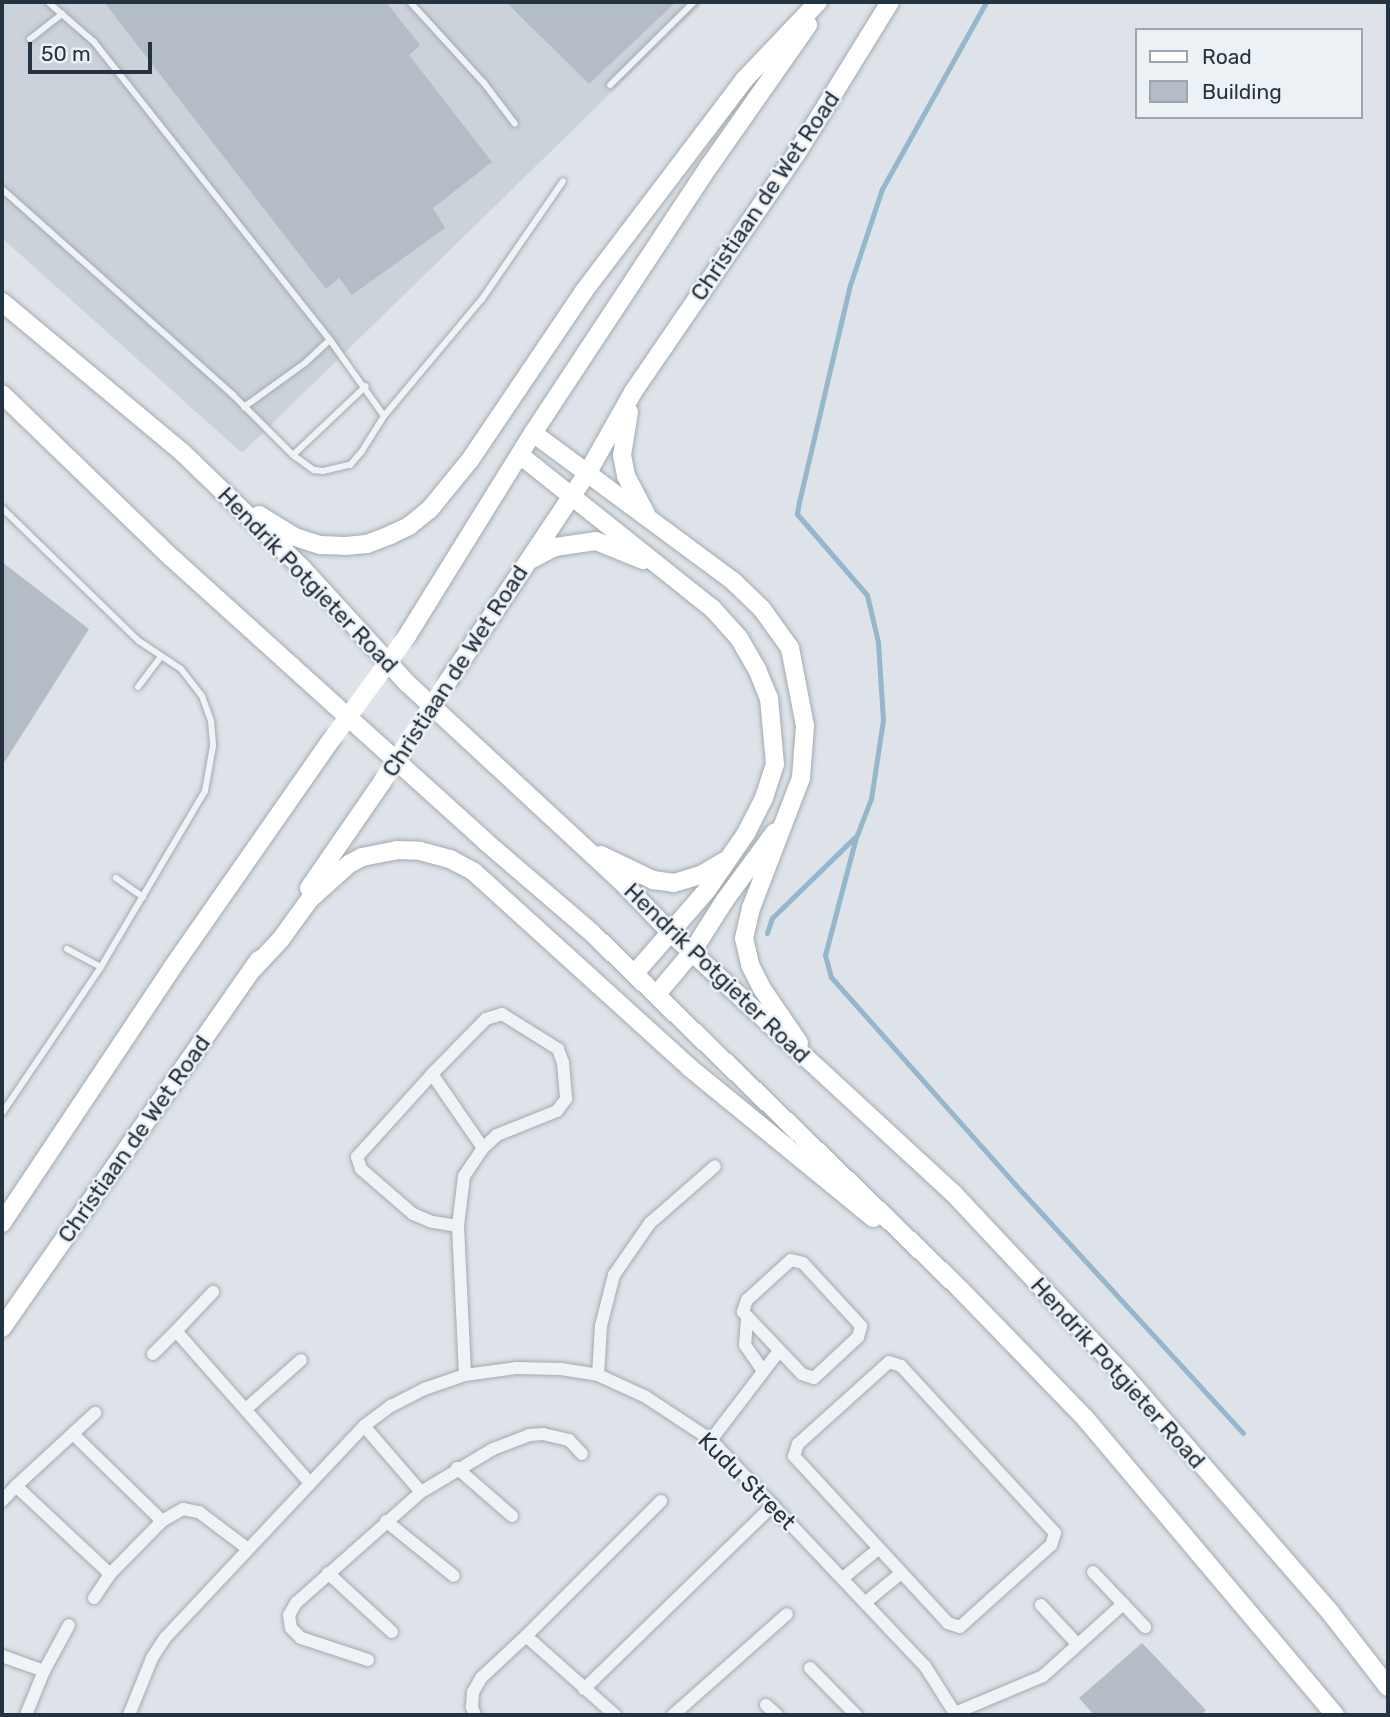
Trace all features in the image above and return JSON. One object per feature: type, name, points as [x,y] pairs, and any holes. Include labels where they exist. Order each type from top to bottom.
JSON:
[{"type":"main road","points":[[183,453],[268,522],[295,537],[320,545],[345,547],[367,544],[409,526],[430,509],[470,460],[584,291],[744,80],[818,2]]},
{"type":"main road","points":[[2,1223],[180,957],[407,636],[533,433],[710,164],[824,2]]},
{"type":"main road","name":"Christiaan de Wet Road","points":[[2,1328],[382,782],[588,472],[633,393],[798,151],[890,2]]},
{"type":"main road","name":"Hendrik Potgieter Road","points":[[2,302],[183,453],[300,567],[407,683],[574,841],[621,881],[670,932],[953,1193],[1124,1375],[1329,1612],[1388,1687]]},
{"type":"main road","points":[[633,393],[622,456],[626,476],[649,521]]},
{"type":"main road","points":[[2,394],[172,558],[657,993],[960,1289],[1086,1418],[1330,1712]]},
{"type":"main road","points":[[533,433],[733,581],[762,609],[790,648],[804,726],[801,779],[745,927],[744,948],[763,990],[816,1068]]},
{"type":"main road","points":[[520,455],[712,608],[739,638],[757,669],[769,698],[775,764],[753,821],[707,890],[635,973]]},
{"type":"main road","points":[[528,562],[555,547],[596,541],[668,573]]},
{"type":"main road","points":[[657,993],[692,952],[725,900],[788,816]]},
{"type":"main road","points":[[574,841],[653,880],[674,883],[701,875],[726,861]]},
{"type":"main road","points":[[253,969],[276,946],[324,885],[356,860],[397,850],[420,851],[450,859],[474,872],[690,1068],[960,1289]]},
{"type":"street","points":[[458,1226],[432,1222],[413,1214],[358,1164],[360,1152],[432,1074],[493,1015],[509,1017],[558,1049],[563,1063],[566,1099],[562,1108],[497,1135],[483,1148],[464,1176],[458,1226],[465,1376]]},
{"type":"street","points":[[432,1074],[483,1148]]},
{"type":"street","points":[[598,1375],[605,1304],[620,1265],[650,1223],[715,1166]]},
{"type":"street","points":[[747,1318],[802,1374],[814,1378],[858,1337],[861,1326],[797,1260],[785,1263],[743,1306],[747,1318],[745,1345],[764,1371]]},
{"type":"street","points":[[153,1354],[213,1292]]},
{"type":"street","points":[[176,1331],[247,1408],[310,1483]]},
{"type":"street","points":[[711,1440],[779,1350]]},
{"type":"street","points":[[247,1408],[301,1360]]},
{"type":"street","points":[[895,1362],[1055,1533],[1051,1545],[960,1627],[948,1623],[901,1573],[797,1461],[794,1449],[884,1365],[895,1362]]},
{"type":"street","name":"Kudu Street","points":[[129,1715],[158,1648],[364,1426],[391,1406],[424,1389],[465,1376],[516,1368],[561,1369],[598,1375],[646,1396],[711,1440],[925,1666],[956,1714]]},
{"type":"street","points":[[2,1501],[95,1413]]},
{"type":"street","points":[[364,1426],[421,1492]]},
{"type":"street","points":[[73,1434],[162,1521]]},
{"type":"street","points":[[368,1660],[301,1638],[291,1628],[291,1609],[386,1521],[421,1492],[457,1468],[528,1435],[543,1434],[569,1440],[582,1454]]},
{"type":"street","points":[[457,1468],[512,1516]]},
{"type":"street","points":[[16,1486],[110,1574]]},
{"type":"street","points":[[475,1715],[472,1707],[473,1692],[481,1678],[661,1502]]},
{"type":"street","points":[[584,1689],[773,1505]]},
{"type":"street","points":[[94,1598],[110,1574],[162,1521],[183,1508],[199,1512],[248,1549]]},
{"type":"street","points":[[386,1521],[454,1576]]},
{"type":"street","points":[[843,1578],[878,1549]]},
{"type":"street","points":[[1093,1572],[1145,1627]]},
{"type":"street","points":[[328,1573],[392,1632]]},
{"type":"street","points":[[866,1602],[901,1573]]},
{"type":"street","points":[[956,1714],[1043,1676],[1123,1604]]},
{"type":"street","points":[[1041,1605],[1077,1645]]},
{"type":"street","points":[[673,1715],[787,1614]]},
{"type":"street","points":[[26,1715],[44,1671],[69,1625]]},
{"type":"street","points":[[526,1636],[615,1715]]},
{"type":"street","points":[[2,1657],[44,1671]]},
{"type":"street","points":[[810,1668],[856,1715]]},
{"type":"street","points":[[766,1705],[777,1715]]},
{"type":"lane","points":[[48,2],[94,42],[366,386],[384,416]]},
{"type":"lane","points":[[410,2],[484,83],[515,124]]},
{"type":"lane","points":[[610,85],[694,2]]},
{"type":"lane","points":[[30,39],[62,14]]},
{"type":"lane","points":[[2,188],[244,407],[293,455],[314,470],[335,470],[350,465],[384,416],[482,299],[563,181]]},
{"type":"lane","points":[[244,407],[295,370],[330,340]]},
{"type":"lane","points":[[293,455],[366,386]]},
{"type":"lane","points":[[2,400],[19,410]]},
{"type":"lane","points":[[2,508],[130,632],[181,669],[202,696],[211,721],[213,746],[205,791],[101,967],[2,1112]]},
{"type":"lane","points":[[138,687],[161,656]]},
{"type":"lane","points":[[116,878],[143,897]]},
{"type":"lane","points":[[67,949],[101,967]]},
{"type":"shaded area","points":[[2,2],[704,2],[242,453],[2,238]]},
{"type":"building","points":[[104,2],[386,2],[420,45],[409,55],[492,162],[433,208],[445,228],[352,295],[339,278],[326,289]]},
{"type":"building","points":[[506,2],[676,2],[589,84]]},
{"type":"building","points":[[2,562],[89,629],[2,766]]},
{"type":"building","points":[[1142,1643],[1206,1710],[1201,1715],[1094,1715],[1079,1698]]},
{"type":"waterway","points":[[767,933],[772,918],[857,835],[871,799],[883,720],[878,642],[867,595],[797,514],[850,285],[882,189],[986,2]]},
{"type":"waterway","points":[[856,837],[825,955],[831,977],[1024,1194],[1243,1433]]}]
